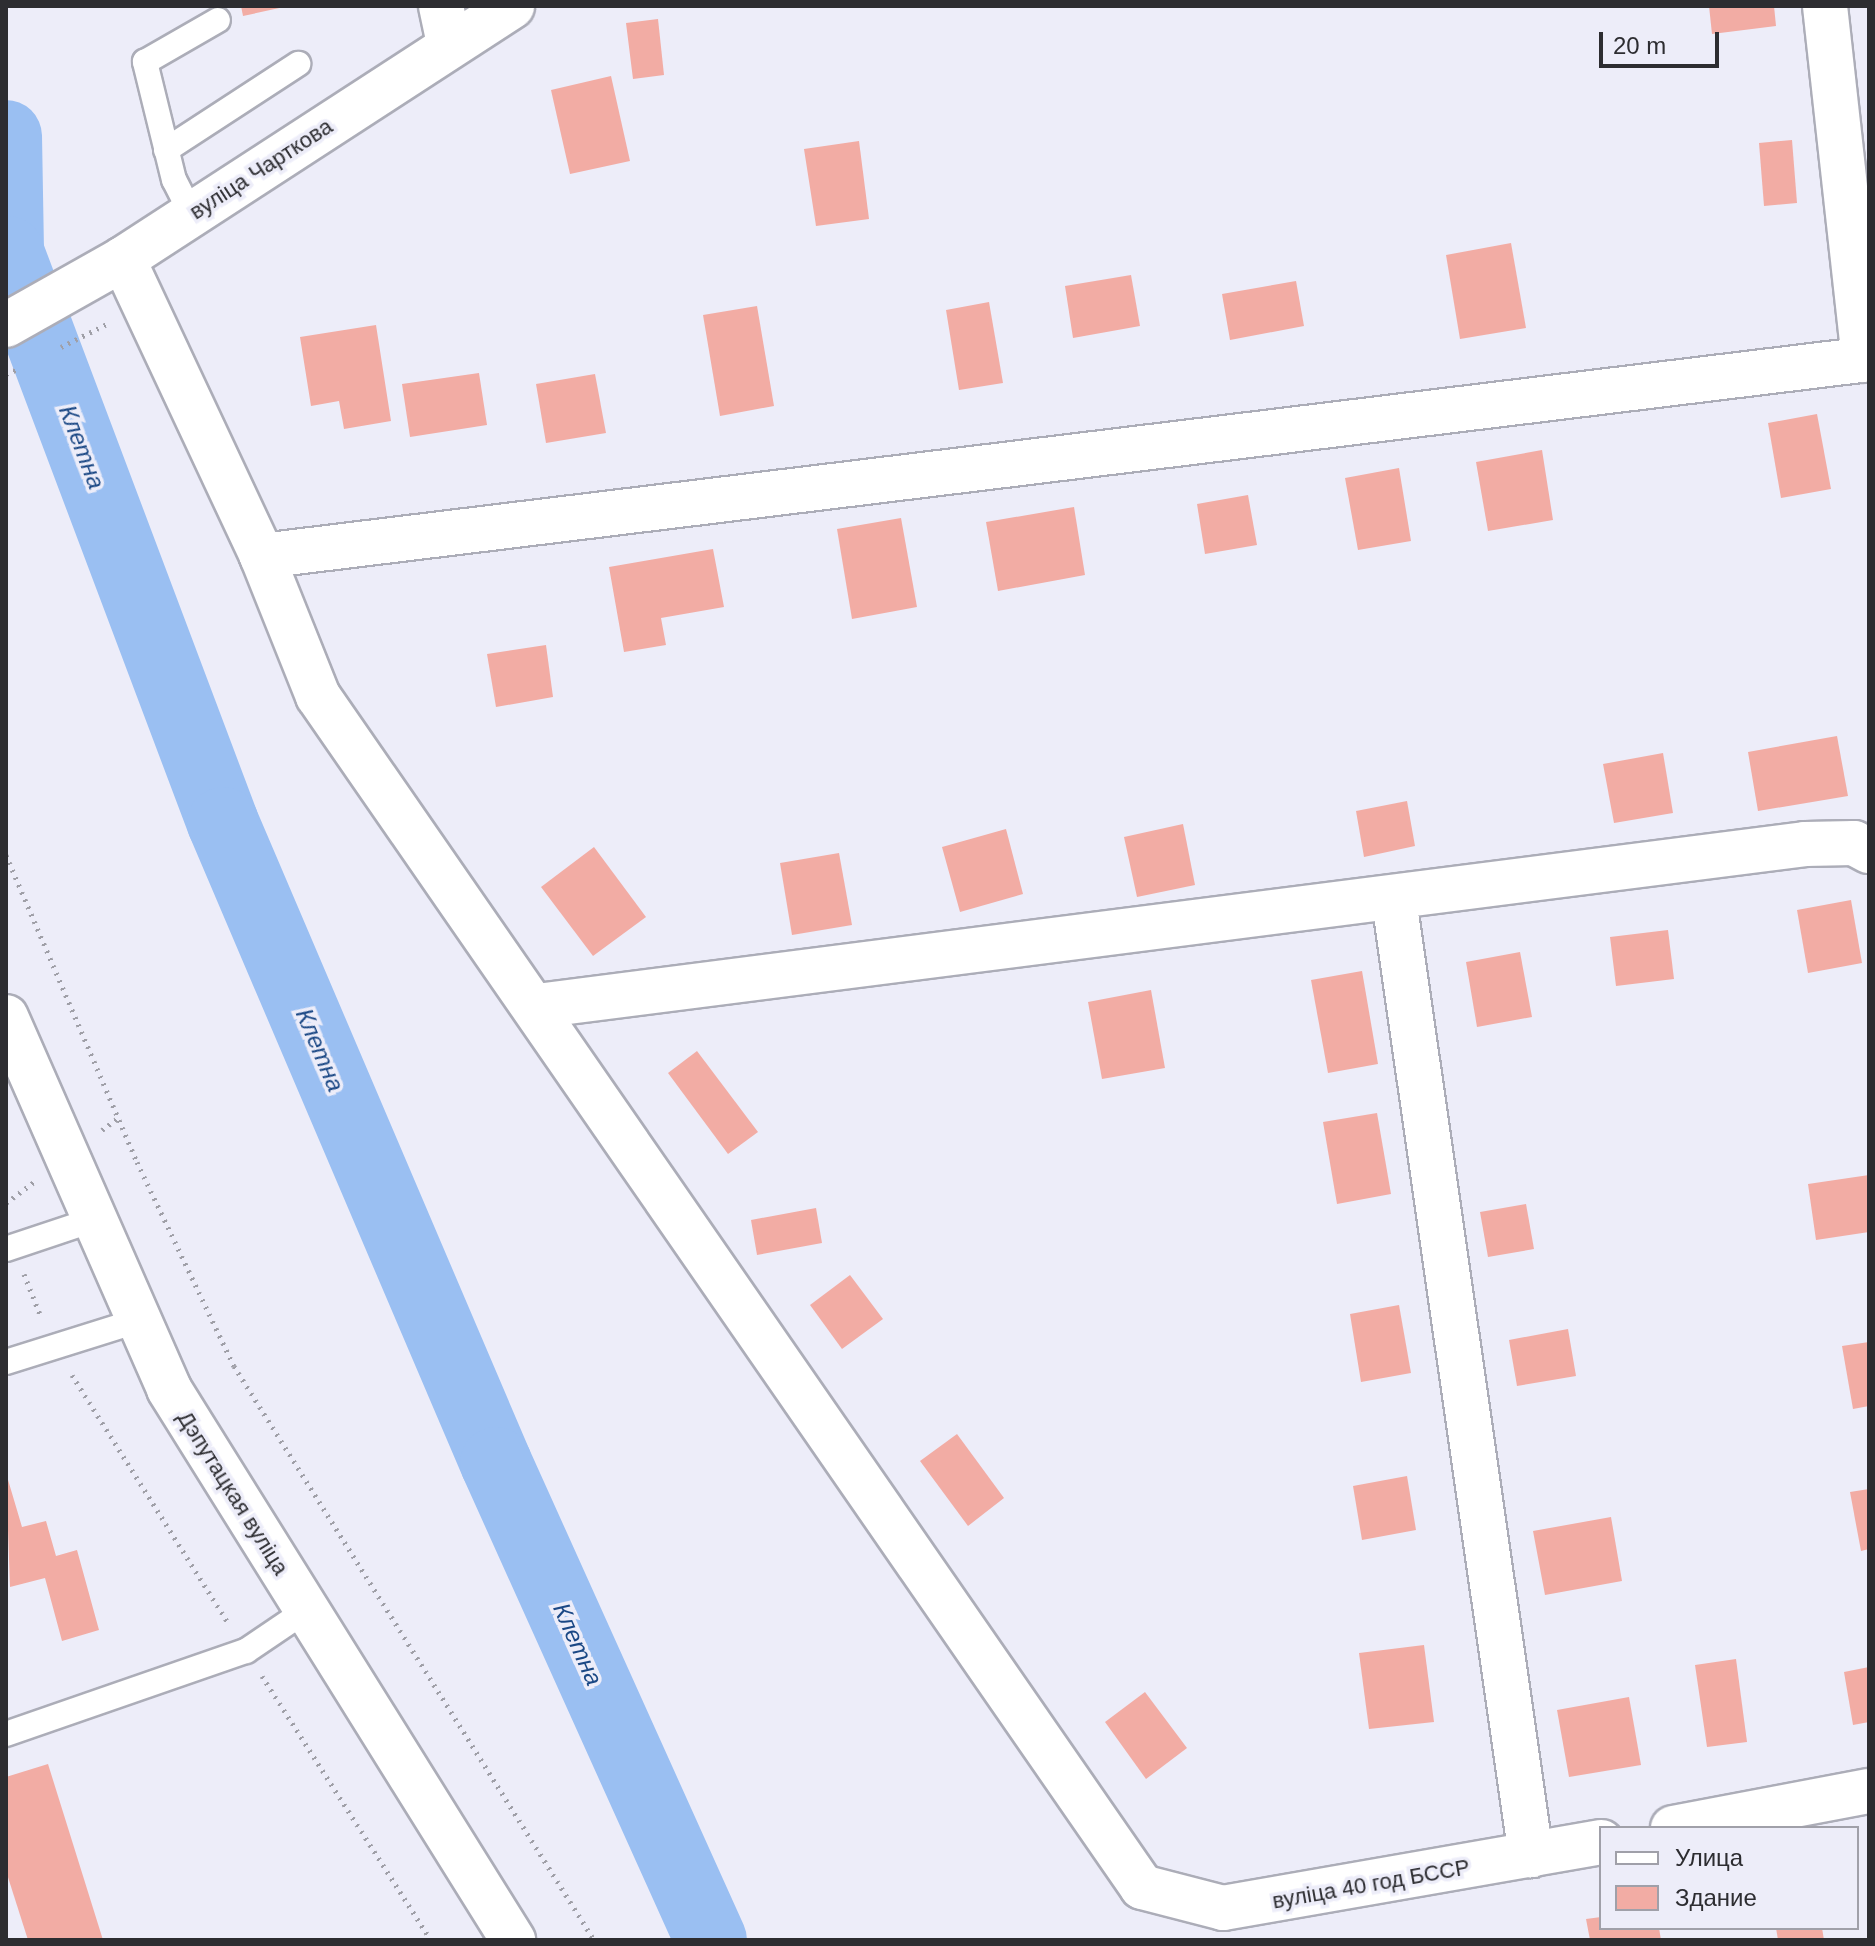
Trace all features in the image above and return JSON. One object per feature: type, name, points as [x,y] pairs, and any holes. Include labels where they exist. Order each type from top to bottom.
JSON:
[{"type":"street","name":"вуліца Чарткова","points":[[6,325],[123,259],[192,215],[445,26],[512,6]]},
{"type":"street","points":[[262,556],[1866,360],[1825,6]]},
{"type":"street","points":[[123,259],[262,556],[318,696],[537,1006],[1394,900],[1805,844],[1854,843],[1869,851]]},
{"type":"street","points":[[1394,900],[1531,1855]]},
{"type":"street","name":"вуліца 40 год БССР","points":[[537,1006],[1142,1887],[1223,1908],[1599,1842]]},
{"type":"street","name":"Дэпутацкая вуліца","points":[[6,1017],[169,1389],[513,1940]]},
{"type":"street","points":[[1684,1826],[1869,1791]]},
{"type":"lane","points":[[192,215],[166,150],[145,62],[218,20]]},
{"type":"lane","points":[[166,150],[298,64]]},
{"type":"lane","points":[[9,1248],[93,1220]]},
{"type":"lane","points":[[6,1362],[137,1321]]},
{"type":"lane","points":[[6,1734],[246,1651],[305,1611]]},
{"type":"path","points":[[6,855],[137,1162],[234,1366],[594,1940]]},
{"type":"path","points":[[9,1248],[54,1347],[431,1940]]},
{"type":"building","points":[[241,6],[284,6],[284,7],[243,16]]},
{"type":"building","points":[[1709,6],[1774,6],[1776,26],[1712,34]]},
{"type":"building","points":[[658,19],[664,75],[633,79],[626,23]]},
{"type":"building","points":[[611,76],[630,161],[570,174],[551,90]]},
{"type":"building","points":[[1792,140],[1797,203],[1764,206],[1759,143]]},
{"type":"building","points":[[859,141],[869,219],[816,226],[804,149]]},
{"type":"building","points":[[1511,243],[1526,328],[1460,339],[1446,255]]},
{"type":"building","points":[[1131,275],[1140,326],[1073,338],[1065,286]]},
{"type":"building","points":[[1296,281],[1304,326],[1230,340],[1222,294]]},
{"type":"building","points":[[989,302],[1003,383],[959,390],[946,310]]},
{"type":"building","points":[[757,306],[774,406],[720,416],[703,315]]},
{"type":"building","points":[[376,325],[391,421],[344,429],[339,401],[311,406],[300,337]]},
{"type":"building","points":[[479,373],[487,425],[410,437],[402,384]]},
{"type":"building","points":[[595,374],[606,433],[546,443],[536,384]]},
{"type":"building","points":[[1817,414],[1831,489],[1781,498],[1768,423]]},
{"type":"building","points":[[1542,450],[1553,520],[1488,531],[1476,462]]},
{"type":"building","points":[[1399,468],[1411,541],[1358,550],[1345,478]]},
{"type":"building","points":[[1248,495],[1257,545],[1205,554],[1197,504]]},
{"type":"building","points":[[1074,507],[1085,575],[998,591],[986,522]]},
{"type":"building","points":[[901,518],[917,607],[852,619],[837,529]]},
{"type":"building","points":[[713,549],[724,607],[661,618],[666,645],[624,652],[609,567]]},
{"type":"building","points":[[546,645],[553,697],[496,707],[487,654]]},
{"type":"building","points":[[1837,736],[1848,796],[1758,811],[1748,752]]},
{"type":"building","points":[[1663,753],[1673,813],[1614,823],[1603,764]]},
{"type":"building","points":[[1407,801],[1415,846],[1364,857],[1356,811]]},
{"type":"building","points":[[1183,824],[1195,885],[1137,897],[1124,837]]},
{"type":"building","points":[[1006,829],[1023,894],[960,912],[942,847]]},
{"type":"building","points":[[594,847],[646,917],[593,956],[541,887]]},
{"type":"building","points":[[839,853],[852,925],[792,935],[780,863]]},
{"type":"building","points":[[1851,900],[1862,963],[1808,973],[1797,910]]},
{"type":"building","points":[[1668,930],[1674,979],[1616,986],[1610,937]]},
{"type":"building","points":[[1520,952],[1532,1017],[1477,1027],[1466,962]]},
{"type":"building","points":[[1362,971],[1378,1064],[1328,1073],[1311,980]]},
{"type":"building","points":[[1151,990],[1165,1068],[1102,1079],[1088,1002]]},
{"type":"building","points":[[697,1051],[758,1132],[728,1154],[668,1073]]},
{"type":"building","points":[[1377,1113],[1391,1194],[1337,1204],[1323,1122]]},
{"type":"building","points":[[1869,1175],[1869,1232],[1816,1240],[1808,1184]]},
{"type":"building","points":[[1526,1204],[1534,1249],[1488,1257],[1480,1212]]},
{"type":"building","points":[[816,1208],[822,1243],[757,1255],[751,1220]]},
{"type":"building","points":[[850,1275],[883,1319],[842,1349],[810,1305]]},
{"type":"building","points":[[1399,1305],[1411,1373],[1361,1382],[1350,1314]]},
{"type":"building","points":[[1568,1329],[1576,1376],[1517,1386],[1509,1340]]},
{"type":"building","points":[[1869,1342],[1869,1406],[1853,1409],[1842,1346]]},
{"type":"building","points":[[957,1434],[1004,1498],[968,1526],[920,1461]]},
{"type":"building","points":[[6,1473],[22,1527],[46,1521],[56,1556],[77,1550],[99,1630],[62,1641],[45,1578],[10,1587]]},
{"type":"building","points":[[1407,1476],[1416,1530],[1362,1540],[1353,1486]]},
{"type":"building","points":[[1869,1489],[1869,1549],[1861,1551],[1850,1492]]},
{"type":"building","points":[[1611,1517],[1622,1581],[1545,1595],[1533,1531]]},
{"type":"building","points":[[1424,1645],[1434,1722],[1369,1729],[1359,1653]]},
{"type":"building","points":[[1736,1659],[1747,1742],[1707,1747],[1695,1665]]},
{"type":"building","points":[[1869,1667],[1869,1722],[1853,1725],[1844,1672]]},
{"type":"building","points":[[1145,1692],[1187,1748],[1146,1779],[1105,1722]]},
{"type":"building","points":[[1629,1697],[1641,1765],[1569,1777],[1557,1710]]},
{"type":"building","points":[[48,1764],[103,1940],[28,1940],[6,1871],[6,1777]]},
{"type":"building","points":[[1599,1917],[1599,1930],[1659,1930],[1661,1940],[1590,1940],[1586,1919]]},
{"type":"building","points":[[1776,1930],[1822,1930],[1824,1940],[1778,1940]]},
{"type":"waterway","name":"Клетна","points":[[6,136],[8,252],[223,823],[496,1463],[711,1940]]}]
